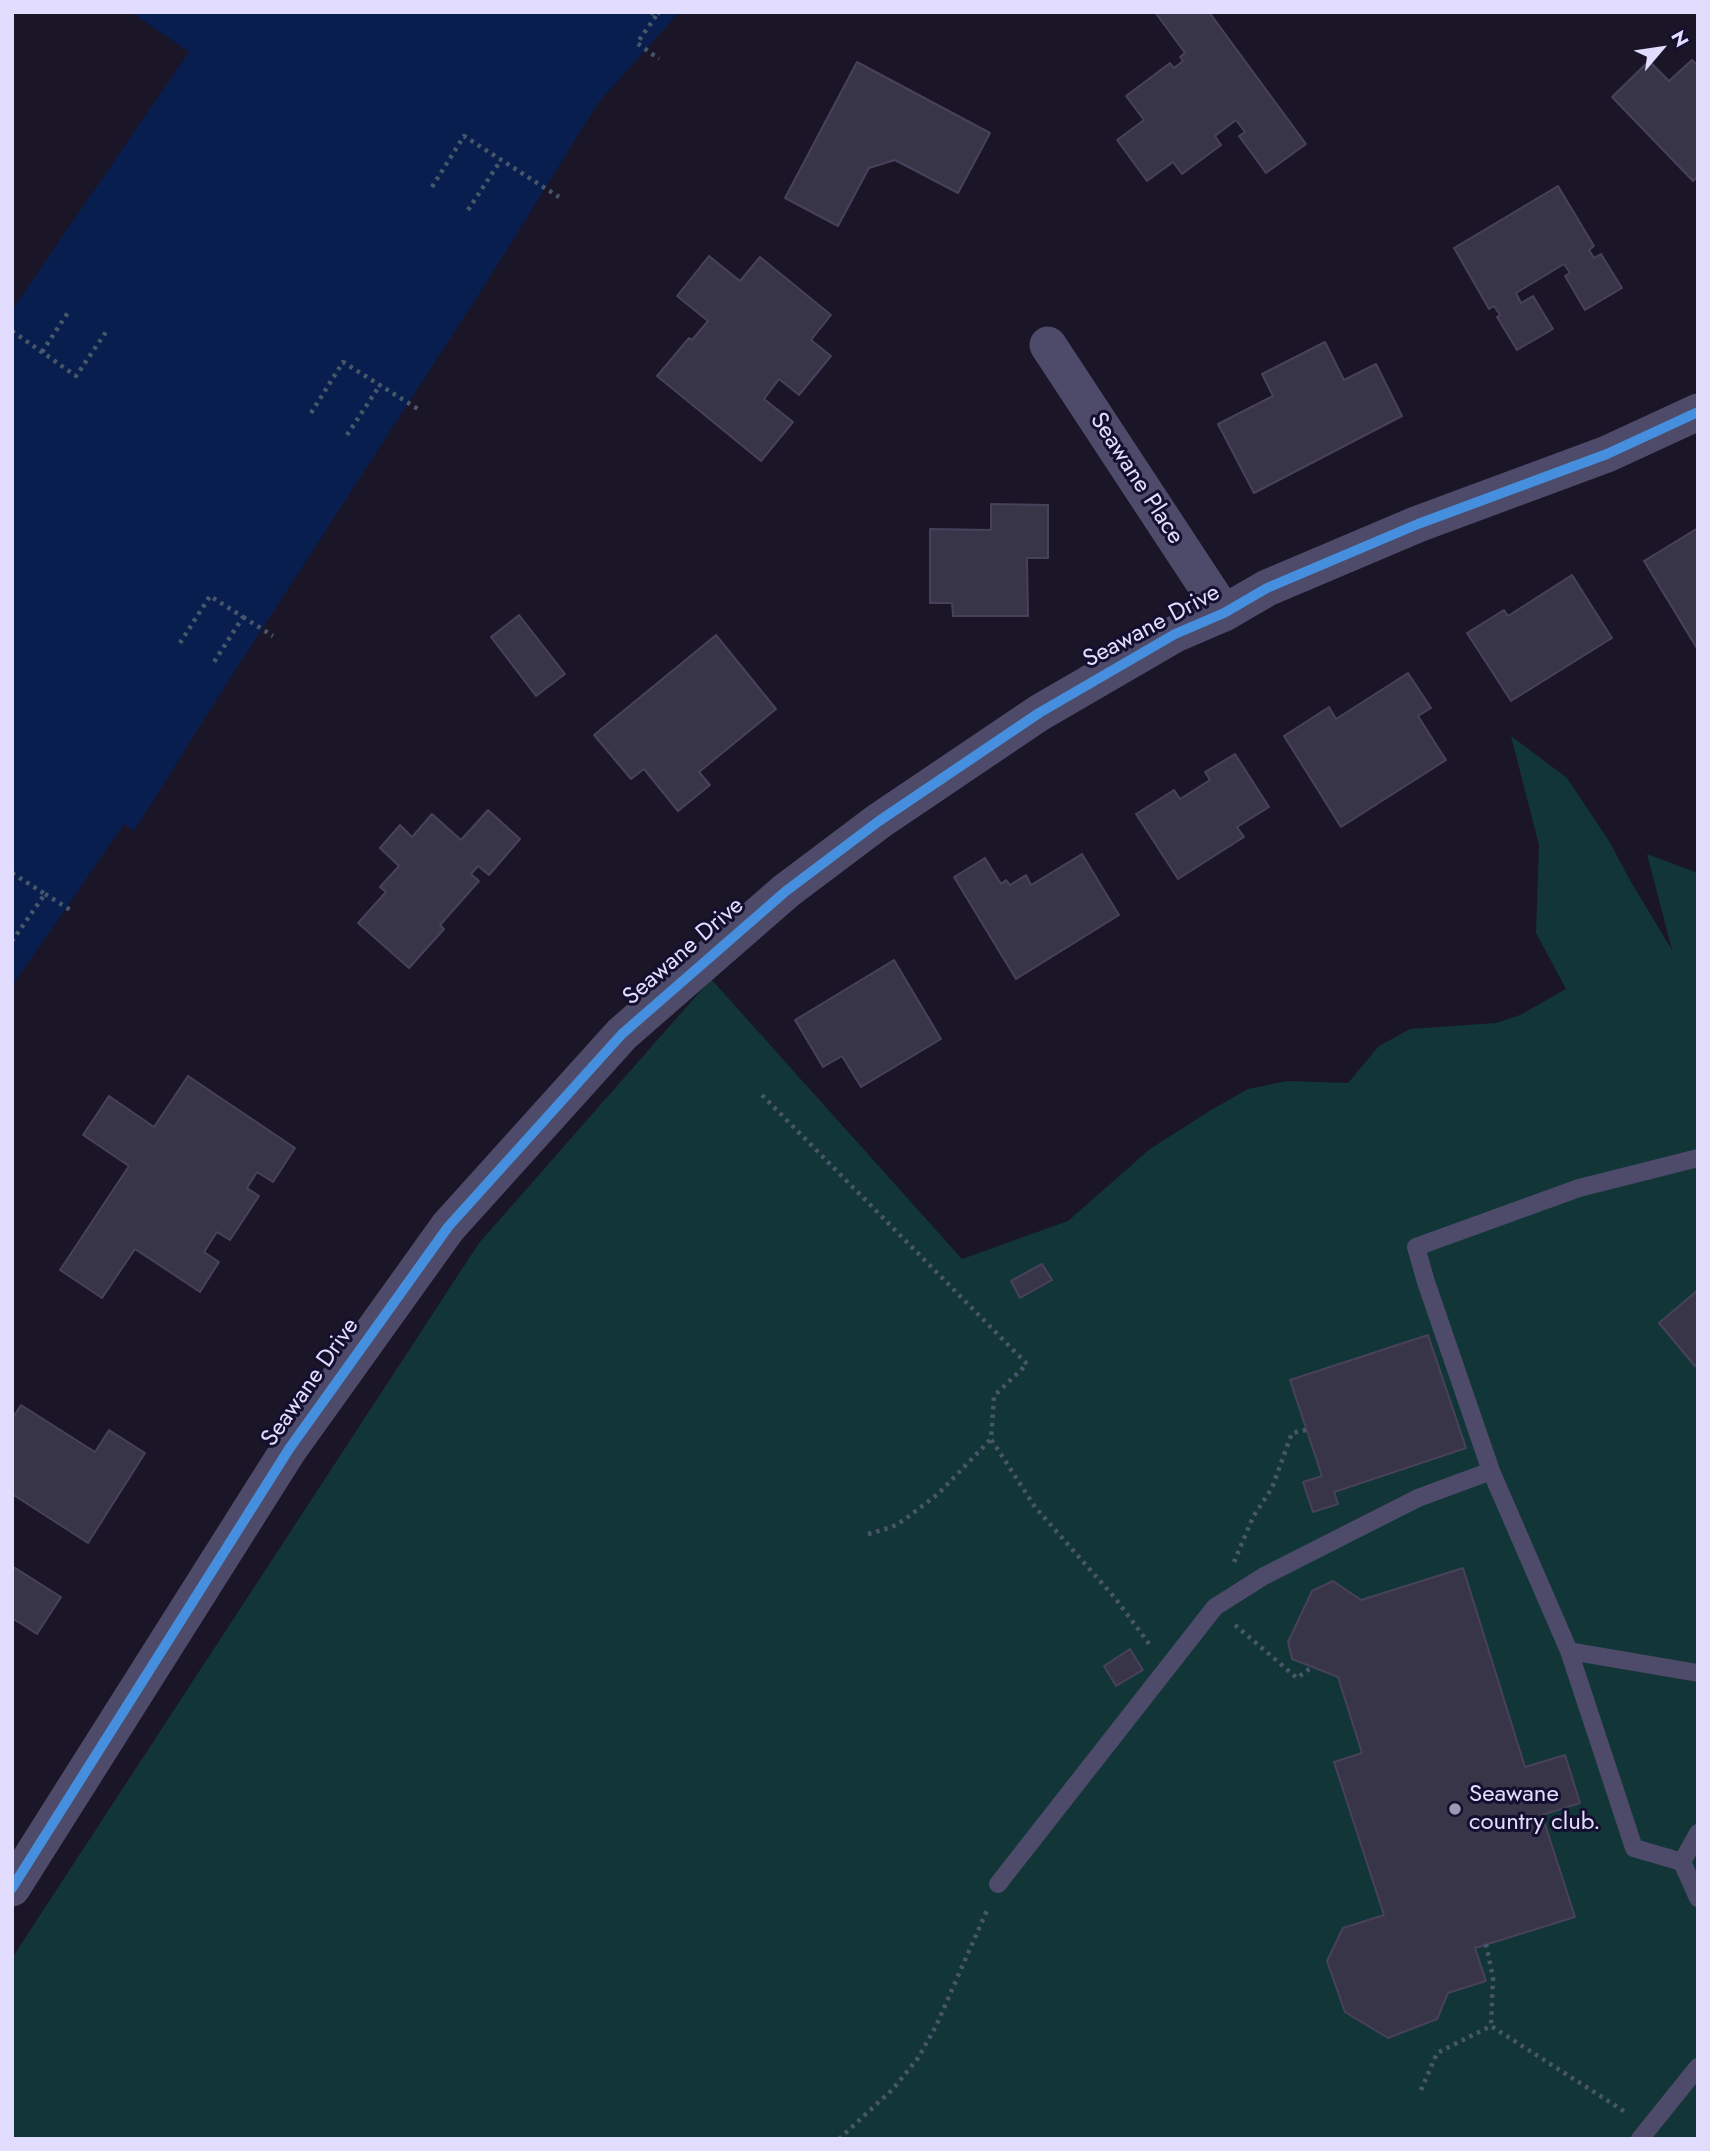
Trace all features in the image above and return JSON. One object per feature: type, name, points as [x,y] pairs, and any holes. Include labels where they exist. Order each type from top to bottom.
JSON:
[{"type":"street","name":"Seawane Place","points":[[1048,345],[1224,613]]},
{"type":"street","name":"Seawane Drive","points":[[12,1888],[295,1442],[448,1227],[622,1034],[786,891],[879,821],[1039,713],[1175,634],[1224,613],[1279,583],[1418,524],[1607,454],[1698,412]]},
{"type":"lane","points":[[1698,1158],[1579,1188],[1416,1247],[1491,1471],[1569,1651],[1634,1848],[1682,1862],[1698,1898]]},
{"type":"lane","points":[[998,1884],[1215,1607],[1264,1576],[1418,1498],[1491,1471]]},
{"type":"lane","points":[[1569,1651],[1698,1673]]},
{"type":"lane","points":[[1682,1862],[1698,1833]]},
{"type":"lane","points":[[1644,2133],[1698,2067]]},
{"type":"path","points":[[656,14],[637,43],[659,59]]},
{"type":"path","points":[[432,187],[464,136],[558,197]]},
{"type":"path","points":[[468,210],[501,160]]},
{"type":"path","points":[[42,352],[69,311]]},
{"type":"path","points":[[12,331],[76,376],[106,332]]},
{"type":"path","points":[[311,413],[343,362],[418,409]]},
{"type":"path","points":[[347,435],[380,384]]},
{"type":"path","points":[[180,643],[210,596],[273,636]]},
{"type":"path","points":[[214,662],[243,617]]},
{"type":"path","points":[[12,873],[72,911]]},
{"type":"path","points":[[12,941],[45,894]]},
{"type":"path","points":[[762,1095],[1027,1364],[994,1396],[991,1439],[1035,1507],[1115,1598],[1168,1667]]},
{"type":"path","points":[[868,1534],[892,1527],[938,1494],[991,1439]]},
{"type":"path","points":[[839,2139],[893,2089],[918,2058],[936,2026],[998,1884]]},
{"type":"path","points":[[1486,1944],[1493,1978],[1491,2026]]},
{"type":"path","points":[[1421,2090],[1437,2053],[1491,2026]]},
{"type":"path","points":[[1491,2026],[1644,2133]]},
{"type":"green space","points":[[1511,736],[1567,778],[1609,841],[1672,950],[1647,854],[1698,873],[1698,2139],[12,2139],[12,1958],[479,1243],[711,979],[962,1259],[1068,1221],[1150,1149],[1248,1089],[1287,1081],[1348,1083],[1379,1046],[1410,1029],[1496,1023],[1520,1015],[1566,989],[1536,933],[1539,845]]},
{"type":"water","points":[[131,12],[679,12],[598,103],[486,283],[134,831],[124,824],[12,986],[12,310],[189,52]]},
{"type":"building","points":[[1155,12],[1209,12],[1306,144],[1266,173],[1239,136],[1245,132],[1236,120],[1215,136],[1221,145],[1182,174],[1173,162],[1147,181],[1117,140],[1144,120],[1126,96],[1170,63],[1174,68],[1183,61],[1180,57],[1185,53]]},
{"type":"building","points":[[1692,60],[1698,66],[1698,176],[1693,181],[1612,97],[1649,61],[1669,81]]},
{"type":"building","points":[[857,62],[990,133],[958,193],[895,160],[869,168],[838,226],[785,198]]},
{"type":"building","points":[[1558,186],[1594,246],[1589,250],[1594,258],[1601,254],[1622,288],[1585,310],[1565,276],[1570,273],[1564,264],[1516,293],[1521,303],[1533,296],[1553,329],[1517,350],[1497,317],[1500,315],[1494,306],[1489,309],[1454,248]]},
{"type":"building","points":[[709,256],[740,281],[760,257],[831,315],[811,340],[831,356],[799,395],[779,379],[764,399],[793,422],[761,461],[657,376],[689,338],[692,340],[708,321],[677,296]]},
{"type":"building","points":[[1325,342],[1344,380],[1376,364],[1402,416],[1254,493],[1218,424],[1273,396],[1262,374]]},
{"type":"building","points":[[991,504],[1048,505],[1048,558],[1027,558],[1028,616],[953,616],[952,603],[930,603],[930,529],[991,530]]},
{"type":"building","points":[[1698,528],[1698,650],[1644,561]]},
{"type":"building","points":[[1572,575],[1612,638],[1511,701],[1467,633],[1504,610],[1508,616]]},
{"type":"building","points":[[519,615],[565,674],[536,696],[491,637]]},
{"type":"building","points":[[716,635],[776,709],[699,772],[710,785],[678,811],[644,769],[631,779],[594,735]]},
{"type":"building","points":[[1408,673],[1431,708],[1418,716],[1446,760],[1341,827],[1284,736],[1329,707],[1336,719]]},
{"type":"building","points":[[1235,754],[1269,807],[1237,827],[1244,837],[1178,879],[1136,814],[1174,790],[1180,799],[1210,780],[1205,772]]},
{"type":"building","points":[[488,810],[520,839],[489,875],[478,866],[471,874],[479,881],[440,925],[444,929],[409,968],[358,923],[386,892],[380,887],[399,866],[380,848],[400,825],[412,837],[432,814],[461,840]]},
{"type":"building","points":[[1082,854],[1119,915],[1016,979],[954,877],[985,858],[1001,884],[1006,880],[1010,885],[1026,875],[1031,885]]},
{"type":"building","points":[[894,960],[941,1039],[861,1087],[842,1056],[823,1067],[795,1020]]},
{"type":"building","points":[[188,1076],[295,1148],[273,1182],[257,1172],[247,1188],[259,1196],[230,1240],[217,1232],[204,1252],[219,1262],[200,1292],[135,1249],[102,1298],[60,1270],[129,1166],[83,1135],[109,1096],[154,1127]]},
{"type":"building","points":[[1042,1264],[1052,1280],[1020,1298],[1011,1281]]},
{"type":"building","points":[[1698,1290],[1698,1363],[1695,1366],[1659,1323]]},
{"type":"building","points":[[1428,1335],[1466,1448],[1334,1492],[1338,1504],[1313,1512],[1303,1482],[1322,1476],[1290,1380]]},
{"type":"building","points":[[21,1405],[95,1452],[109,1430],[145,1453],[88,1543],[12,1494],[12,1419]]},
{"type":"building","points":[[12,1566],[61,1597],[37,1634],[12,1618]]},
{"type":"building","name":"Seawane country club.","points":[[1463,1568],[1525,1767],[1565,1755],[1580,1803],[1542,1815],[1575,1917],[1475,1948],[1486,1981],[1448,1993],[1437,2019],[1388,2038],[1345,2012],[1327,1961],[1343,1928],[1384,1915],[1334,1762],[1362,1753],[1338,1677],[1292,1659],[1288,1642],[1312,1591],[1333,1581],[1361,1600]]},
{"type":"building","points":[[1130,1649],[1143,1670],[1116,1686],[1104,1666]]},
{"type":"cycle path","points":[[12,1888],[289,1449],[448,1227],[622,1034],[786,891],[879,821],[1039,713],[1175,634],[1224,613],[1267,588],[1418,524],[1607,454],[1698,412]]},
{"type":"place","name":"Seawane country club.","points":[[1455,1809]]}]
